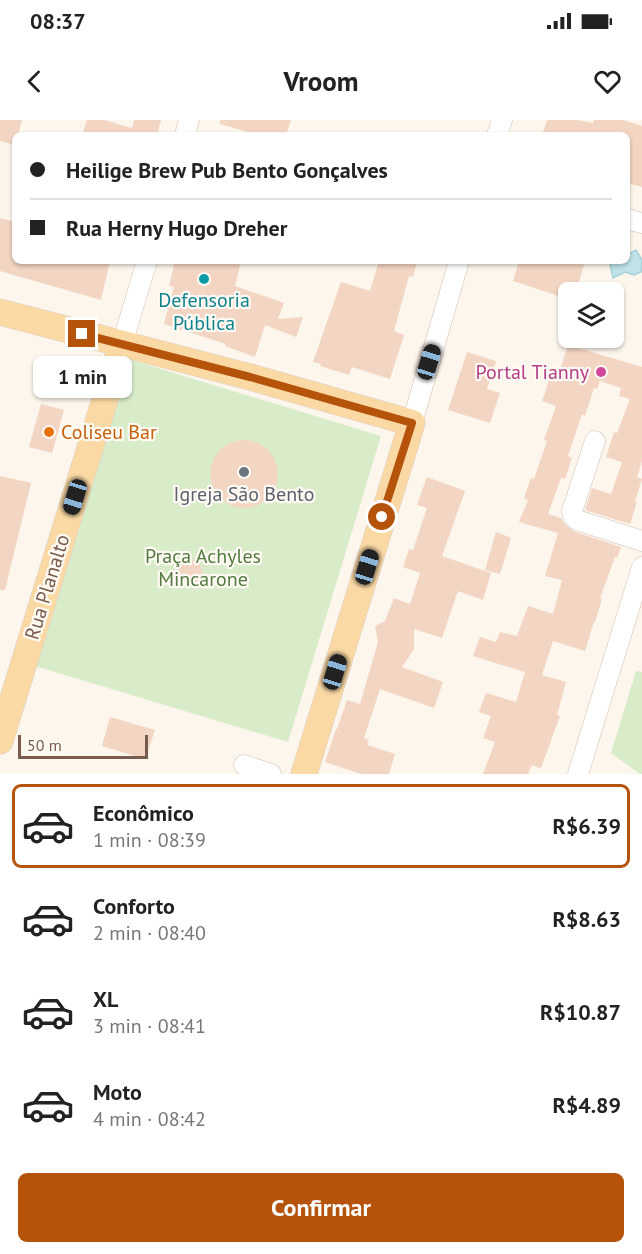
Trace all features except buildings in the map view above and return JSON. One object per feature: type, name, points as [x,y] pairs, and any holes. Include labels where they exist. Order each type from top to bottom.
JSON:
[{"type":"main road","points":[[0,312],[250,377],[412,423],[304,774]]},
{"type":"main road","name":"Rua Planalto","points":[[0,741],[122,344]]},
{"type":"street","name":"Rua Planalto","points":[[122,344],[146,264]]},
{"type":"street","points":[[412,423],[458,264]]},
{"type":"street","points":[[596,441],[572,512],[573,516],[577,520],[642,542]]},
{"type":"street","points":[[578,774],[642,567]]},
{"type":"street","points":[[244,765],[271,774]]},
{"type":"green space","name":"Praça Achyles Mincarone","points":[[128,359],[381,436],[288,742],[35,666]]},
{"type":"green space","points":[[636,671],[642,672],[642,774],[611,753]]},
{"type":"water","points":[[636,250],[642,260],[641,272],[634,275],[625,272],[613,278],[610,265],[630,264],[630,253]]},
{"type":"place","name":"Defensoria Pública","points":[[204,279]]},
{"type":"place","name":"Portal Tianny","points":[[601,372]]},
{"type":"place","name":"Coliseu Bar","points":[[49,432]]},
{"type":"place","name":"Igreja São Bento","points":[[244,472]]},
{"type":"route","points":[[82,334],[336,400],[412,423],[382,517]]}]
